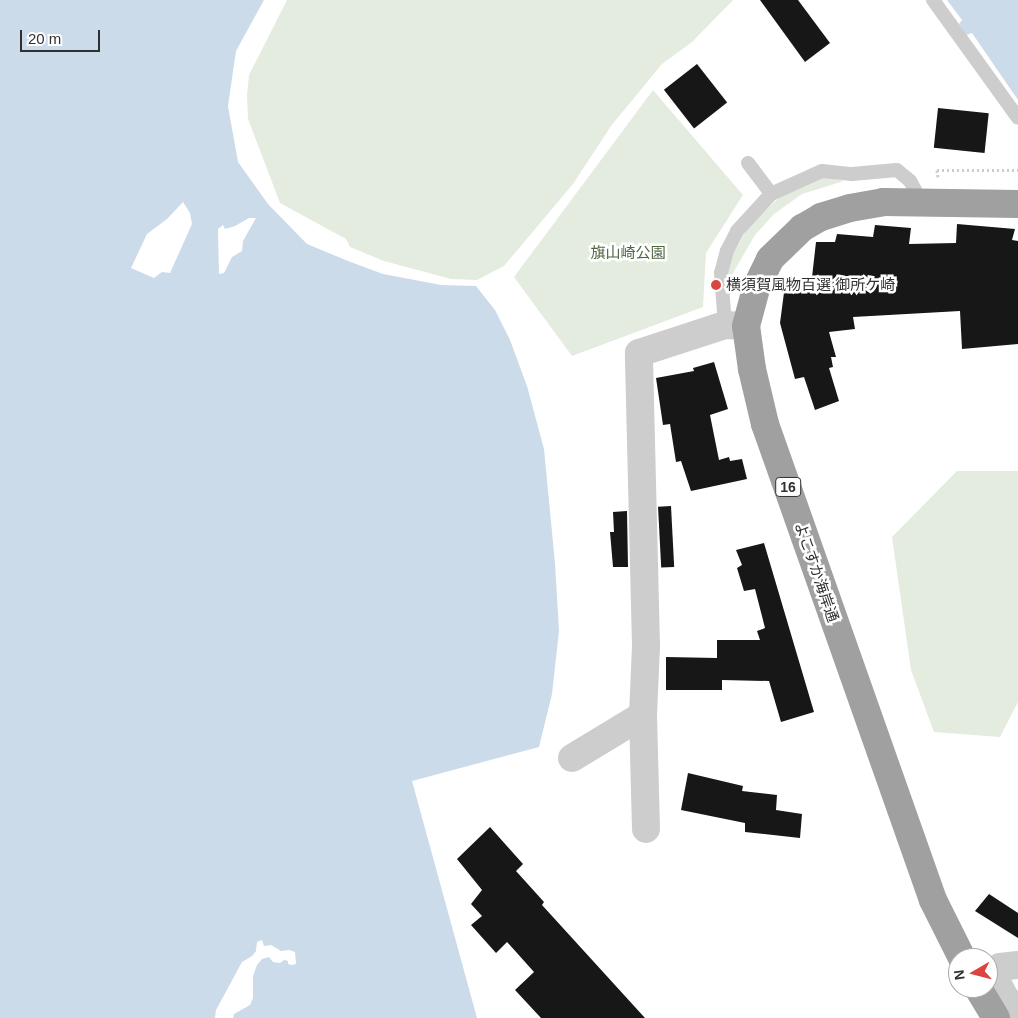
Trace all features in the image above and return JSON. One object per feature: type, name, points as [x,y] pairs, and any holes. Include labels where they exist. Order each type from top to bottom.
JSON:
[{"type":"highway","name":"よこすか海岸通","points":[[957,948],[933,900],[766,424],[752,369],[736,326],[770,259],[802,228],[821,217],[850,208],[883,202],[1018,204]]},
{"type":"highway","points":[[984,998],[996,1018]]},
{"type":"street","points":[[646,829],[644,715],[646,646],[639,353],[736,326]]},
{"type":"street","points":[[572,758],[644,715]]},
{"type":"street","points":[[1018,965],[1000,967],[996,980],[1004,996],[1018,1014]]},
{"type":"lane","points":[[933,0],[1018,118]]},
{"type":"lane","points":[[748,163],[772,194]]},
{"type":"lane","points":[[736,326],[722,273],[727,251],[738,231],[772,194],[822,171],[852,174],[897,170],[910,181],[915,190],[915,201]]},
{"type":"path","points":[[937,170],[1018,170]]},
{"type":"green space","points":[[287,0],[733,0],[692,42],[662,64],[611,126],[573,184],[504,266],[477,280],[451,279],[384,261],[350,247],[346,239],[280,203],[248,119],[247,95],[249,75]]},
{"type":"green space","name":"旗山崎公園","points":[[653,90],[743,195],[706,253],[703,307],[572,356],[514,277]]},
{"type":"green space","points":[[825,177],[844,181],[802,194],[774,214],[755,235],[729,280],[727,266],[749,225],[780,197]]},
{"type":"green space","points":[[957,471],[1018,471],[1018,702],[1000,737],[934,732],[911,670],[892,537]]},
{"type":"water","points":[[0,0],[264,0],[236,51],[228,106],[238,162],[268,204],[307,244],[383,274],[441,285],[476,286],[495,310],[510,340],[527,386],[544,449],[555,563],[559,631],[552,694],[539,747],[412,781],[477,1018],[233,1018],[234,1014],[250,1005],[253,998],[253,976],[257,965],[262,959],[269,957],[273,962],[280,963],[284,960],[288,961],[288,964],[296,964],[295,952],[289,950],[281,951],[271,945],[264,946],[262,940],[257,942],[256,951],[252,956],[242,962],[216,1010],[215,1018],[0,1018]],"holes":[[[183,202],[190,213],[192,224],[170,273],[162,272],[154,278],[131,268],[147,234],[167,219]],[[249,218],[256,218],[243,241],[242,251],[232,257],[224,273],[219,274],[218,229],[223,225],[225,229],[235,226]]]},
{"type":"water","points":[[947,0],[1018,0],[1018,100],[972,33],[966,35],[959,24],[962,20]]},
{"type":"building","points":[[760,0],[798,0],[830,43],[805,62]]},
{"type":"building","points":[[697,64],[727,103],[694,128],[664,90]]},
{"type":"building","points":[[938,108],[989,113],[985,153],[934,148]]},
{"type":"building","points":[[957,224],[1015,229],[1012,240],[1018,241],[1018,344],[962,349],[960,311],[853,317],[855,329],[829,332],[836,357],[831,357],[833,367],[829,368],[839,401],[815,410],[804,377],[795,379],[780,323],[785,285],[811,286],[816,242],[835,242],[837,234],[873,237],[875,225],[911,228],[909,244],[956,243]]},
{"type":"building","points":[[714,362],[728,409],[710,415],[719,460],[729,457],[730,461],[742,459],[747,479],[691,491],[681,461],[676,462],[670,424],[663,425],[656,378],[694,371],[693,368]]},
{"type":"building","points":[[671,506],[674,567],[661,568],[658,507]]},
{"type":"building","points":[[627,511],[628,567],[613,567],[610,532],[614,532],[613,512]]},
{"type":"building","points":[[764,543],[814,712],[781,722],[769,681],[722,680],[722,690],[666,690],[666,657],[717,658],[717,640],[760,640],[757,631],[765,628],[755,589],[744,591],[737,568],[742,565],[736,550]]},
{"type":"building","points":[[688,773],[743,786],[742,791],[777,795],[776,810],[802,814],[800,838],[745,832],[745,823],[681,810]]},
{"type":"building","points":[[490,827],[523,864],[516,871],[544,902],[542,905],[645,1018],[541,1018],[515,990],[534,972],[507,942],[496,953],[471,925],[482,916],[471,904],[482,890],[457,859]]},
{"type":"building","points":[[989,894],[1018,913],[1018,938],[975,911]]},
{"type":"place","name":"横須賀風物百選 御所ケ崎","points":[[716,285]]}]
